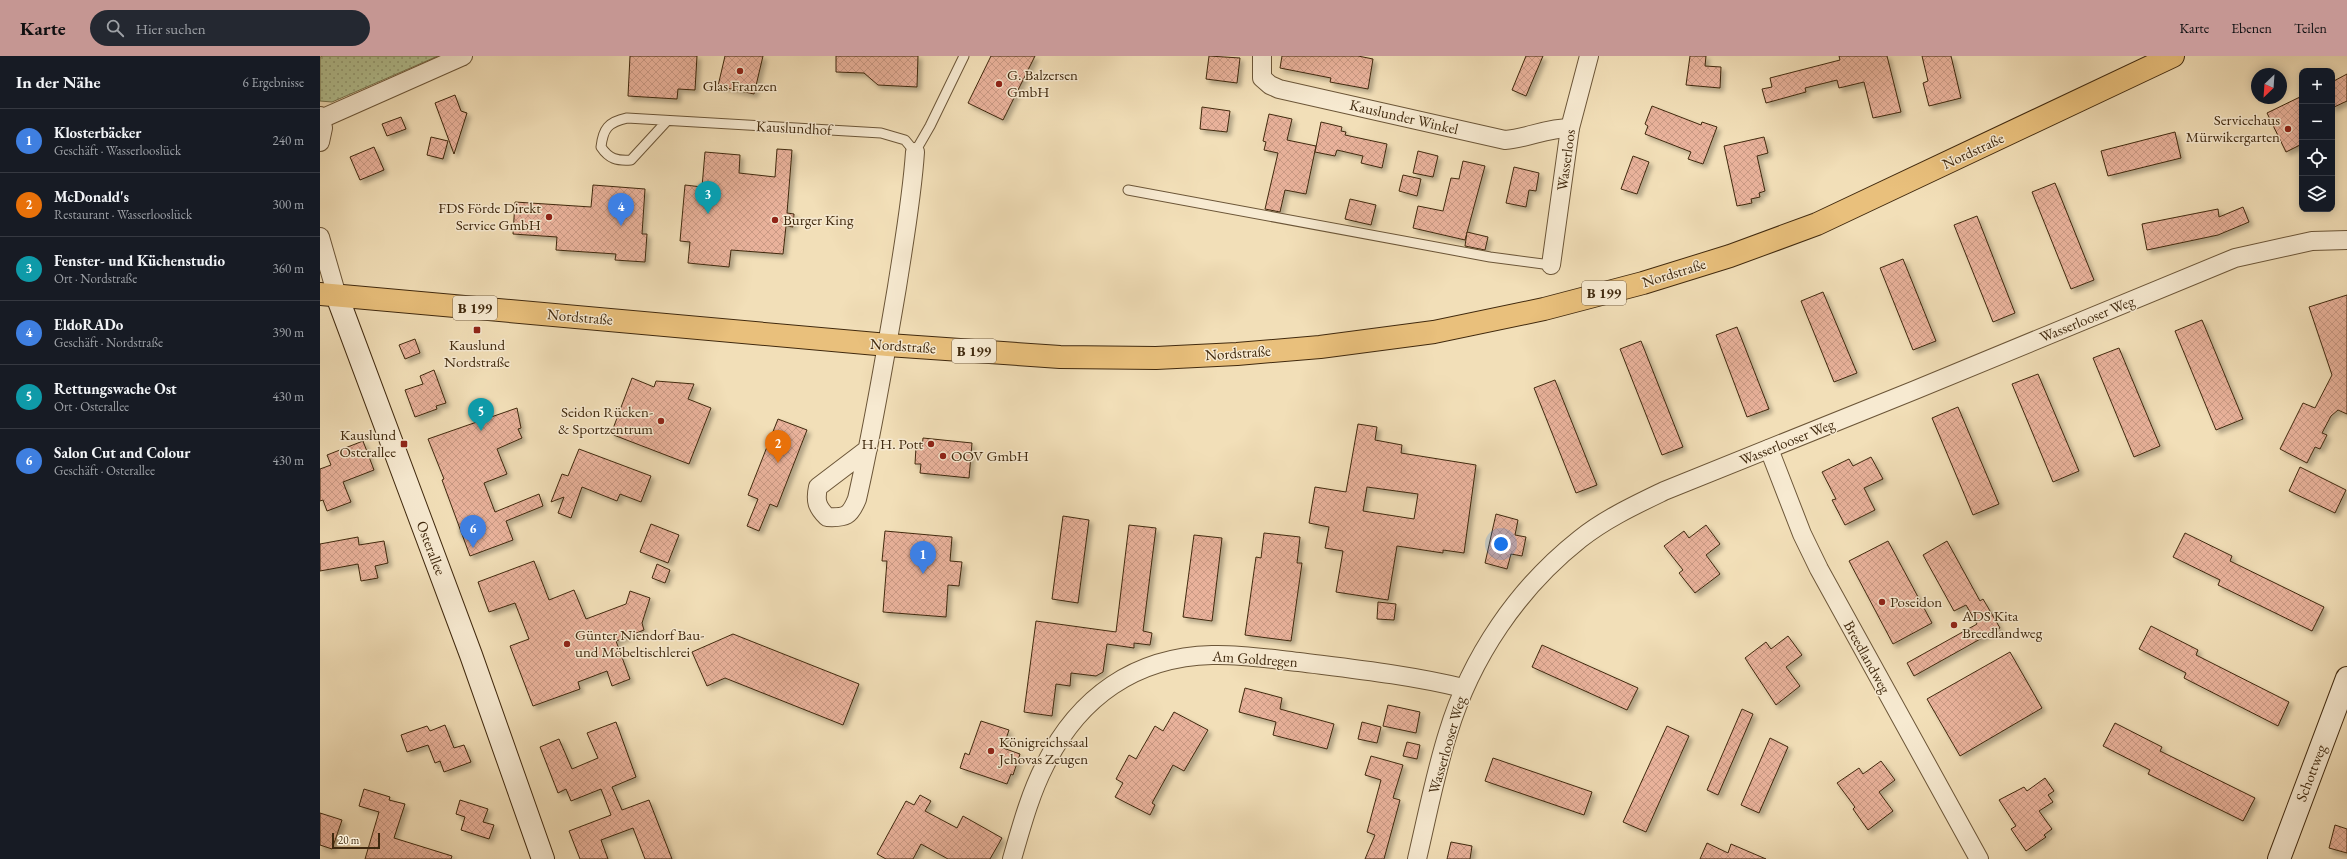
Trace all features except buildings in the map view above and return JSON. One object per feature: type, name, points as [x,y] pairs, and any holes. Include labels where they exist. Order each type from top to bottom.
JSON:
[{"type":"main road","name":"Nordstraße","points":[[328,295],[888,345],[1060,357],[1156,358],[1230,355],[1320,347],[1434,332],[1536,310],[1643,283],[1730,256],[1816,224],[2173,56]]},
{"type":"main road","name":"Nordstraße","points":[[2112,86],[2184,56]]},
{"type":"street","points":[[320,142],[323,128],[321,117],[464,56]]},
{"type":"street","name":"Kauslunder Winkel","points":[[1262,56],[1261,67],[1265,82],[1287,91],[1505,140],[1522,138],[1553,128],[1570,128]]},
{"type":"street","name":"Wasserloos","points":[[1551,265],[1570,128],[1589,56]]},
{"type":"street","points":[[868,449],[888,345],[912,189],[915,152]]},
{"type":"street","name":"Osterallee","points":[[320,237],[328,295],[471,655],[543,859]]},
{"type":"street","name":"Wasserlooser Weg","points":[[1417,859],[1448,733],[1464,688],[1478,659],[1516,602],[1551,564],[1581,538],[1625,510],[1658,494],[2235,258],[2312,241],[2347,240]]},
{"type":"street","name":"Breedlandweg","points":[[1769,449],[1802,534],[1818,569],[1980,859]]},
{"type":"street","name":"Am Goldregen","points":[[1012,859],[1037,783],[1057,743],[1075,718],[1095,697],[1111,684],[1135,671],[1166,661],[1211,654],[1245,656],[1350,668],[1437,682],[1464,688]]},
{"type":"street","name":"Schottweg","points":[[2279,859],[2346,684]]},
{"type":"lane","points":[[915,152],[930,126],[964,56]]},
{"type":"lane","name":"Kauslundhof","points":[[666,122],[631,160],[618,161],[607,156],[601,147],[602,136],[607,126],[615,121],[627,118],[666,122],[881,133],[905,140],[915,152]]},
{"type":"lane","points":[[1128,190],[1490,257],[1551,265]]},
{"type":"green space","points":[[438,56],[332,102],[320,101],[320,57]]},
{"type":"place","name":"Glas Franzen","points":[[740,71]]},
{"type":"place","name":"G. Balzersen GmbH","points":[[999,84]]},
{"type":"place","name":"Servicehaus Mürwikergarten","points":[[2288,129]]},
{"type":"place","name":"Fenster- und Küchenstudio","points":[[708,214]]},
{"type":"place","name":"FDS Förde Direkt Service GmbH","points":[[549,217]]},
{"type":"place","name":"Burger King","points":[[775,220]]},
{"type":"place","name":"EldoRADo","points":[[621,226]]},
{"type":"place","name":"Kauslund Nordstraße","points":[[477,330]]},
{"type":"place","name":"Seidon Rücken- & Sportzentrum","points":[[661,421]]},
{"type":"place","name":"Rettungswache Ost","points":[[481,431]]},
{"type":"place","name":"Kauslund Osterallee","points":[[404,444]]},
{"type":"place","name":"H. H. Pott","points":[[931,444]]},
{"type":"place","name":"OOV GmbH","points":[[943,456]]},
{"type":"place","name":"McDonald's","points":[[778,463]]},
{"type":"place","name":"Salon Cut and Colour","points":[[473,548]]},
{"type":"place","name":"Klosterbäcker","points":[[923,574]]},
{"type":"place","name":"Poseidon","points":[[1882,602]]},
{"type":"place","name":"ADS Kita Breedlandweg","points":[[1954,625]]},
{"type":"place","name":"Günter Niendorf Bau- und Möbeltischlerei","points":[[567,644]]},
{"type":"place","name":"Königreichssaal Jehovas Zeugen","points":[[991,751]]}]
